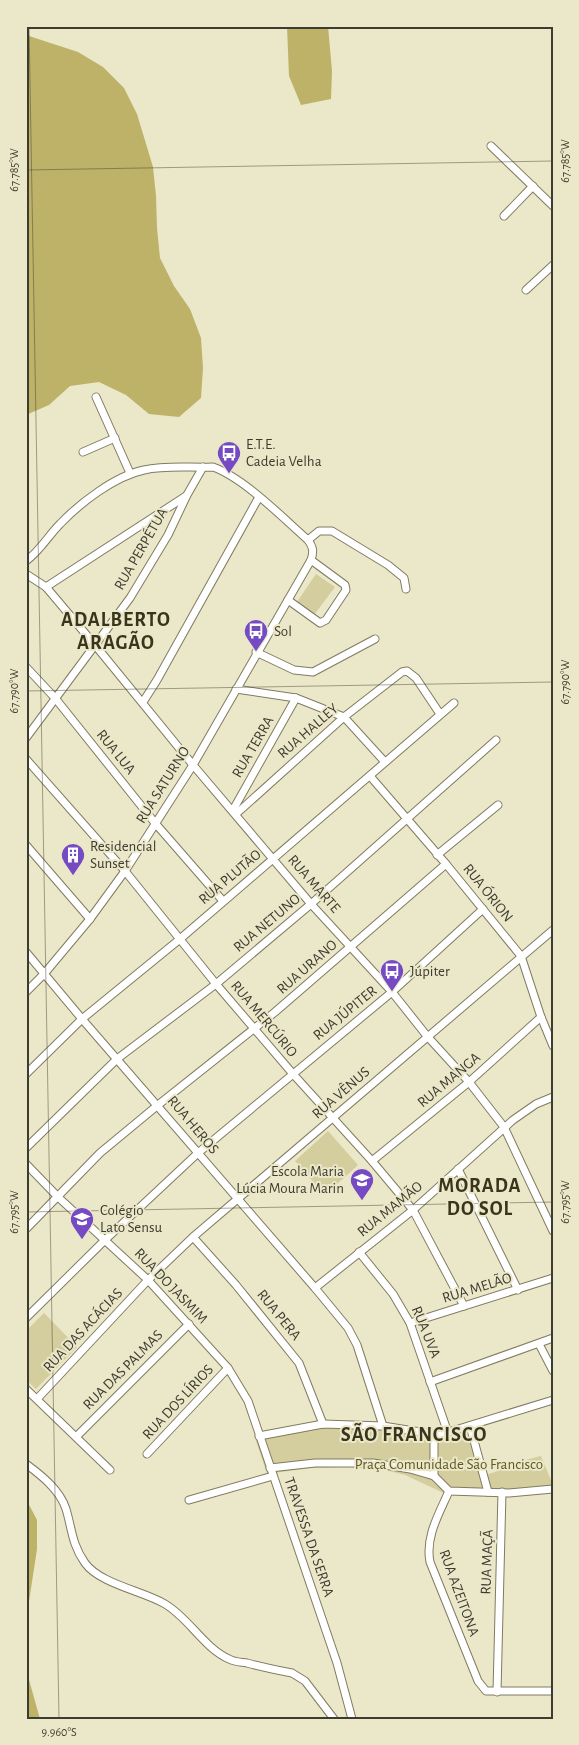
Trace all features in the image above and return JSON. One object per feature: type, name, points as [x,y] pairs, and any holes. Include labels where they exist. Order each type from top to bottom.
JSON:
[{"type":"street","points":[[491,146],[553,206]]},
{"type":"street","points":[[504,216],[533,186]]},
{"type":"street","points":[[526,290],[553,266]]},
{"type":"street","points":[[96,397],[130,473]]},
{"type":"street","points":[[83,452],[115,438]]},
{"type":"street","name":"RUA PERPÉTUA","points":[[26,738],[130,598],[168,536],[187,495],[203,467]]},
{"type":"street","points":[[26,561],[34,556],[60,524],[82,505],[130,473],[151,469],[213,467],[221,470],[260,497],[308,540],[319,531],[332,532],[388,564],[405,580],[406,589]]},
{"type":"street","points":[[46,588],[187,495]]},
{"type":"street","points":[[142,702],[157,680],[260,497]]},
{"type":"street","name":"RUA SATURNO","points":[[26,992],[90,920],[125,871],[193,765],[256,652],[311,560],[313,548],[308,540]]},
{"type":"street","points":[[288,600],[320,623],[326,620],[346,590],[346,586],[311,560]]},
{"type":"street","name":"RUA MARTE","points":[[26,574],[46,588],[311,904],[392,992],[427,1036],[469,1082],[504,1127],[553,1231]]},
{"type":"street","points":[[256,652],[294,670],[313,672],[375,639]]},
{"type":"street","name":"RUA LUA","points":[[26,668],[56,698],[155,823],[224,901]]},
{"type":"street","name":"RUA HALLEY","points":[[234,812],[344,717],[402,672],[407,671],[416,678],[440,714]]},
{"type":"street","points":[[236,689],[296,698],[344,717],[385,762]]},
{"type":"street","name":"RUA TERRA","points":[[234,812],[296,698]]},
{"type":"street","name":"RUA PLUTÃO","points":[[26,1074],[82,1019],[180,939],[454,703]]},
{"type":"street","name":"RUA NETUNO","points":[[26,1148],[117,1059],[216,984],[311,904],[496,740]]},
{"type":"street","name":"RUA MERCÚRIO","points":[[26,759],[125,871],[216,984],[293,1074],[372,1161],[413,1210],[464,1306]]},
{"type":"street","name":"RUA ÓRION","points":[[370,776],[446,864],[521,956],[541,1017],[553,1046]]},
{"type":"street","points":[[437,855],[498,805]]},
{"type":"street","points":[[26,845],[90,920]]},
{"type":"street","name":"RUA URANO","points":[[26,1229],[100,1153],[255,1028],[446,864]]},
{"type":"street","name":"RUA JÚPITER","points":[[26,1318],[198,1152],[392,992],[482,909]]},
{"type":"street","name":"RUA VÊNUS","points":[[148,1280],[193,1237],[553,930]]},
{"type":"street","name":"RUA HEROS","points":[[26,952],[348,1328],[357,1345],[383,1426]]},
{"type":"street","name":"RUA MANGA","points":[[372,1161],[469,1082],[541,1017]]},
{"type":"street","name":"RUA MAMÃO","points":[[315,1288],[413,1210],[504,1127],[522,1113],[553,1097]]},
{"type":"street","name":"RUA DO JASMIM","points":[[26,1164],[58,1197],[106,1239],[148,1280],[228,1368]]},
{"type":"street","points":[[458,1169],[518,1290]]},
{"type":"street","name":"RUA PERA","points":[[193,1237],[236,1285],[299,1363],[324,1424]]},
{"type":"street","name":"RUA UVA","points":[[359,1252],[393,1294],[410,1323],[448,1433]]},
{"type":"street","name":"RUA MELÃO","points":[[410,1323],[553,1278]]},
{"type":"street","name":"RUA DAS ACÁCIAS","points":[[37,1399],[148,1280]]},
{"type":"street","name":"RUA DAS PALMAS","points":[[77,1436],[189,1324]]},
{"type":"street","points":[[430,1382],[553,1338]]},
{"type":"street","points":[[539,1344],[553,1371]]},
{"type":"street","name":"TRAVESSA DA SERRA","points":[[228,1368],[248,1401],[334,1654],[352,1719]]},
{"type":"street","name":"RUA DOS LÍRIOS","points":[[147,1454],[228,1368]]},
{"type":"street","points":[[26,1389],[77,1436],[110,1470]]},
{"type":"street","points":[[259,1436],[324,1424],[383,1426],[434,1434],[448,1433],[553,1400]]},
{"type":"street","points":[[470,1426],[488,1492]]},
{"type":"street","points":[[434,1434],[434,1476]]},
{"type":"street","points":[[270,1468],[315,1463],[373,1463],[410,1469],[434,1476],[449,1491],[502,1492],[553,1489]]},
{"type":"street","points":[[26,1464],[51,1485],[61,1499],[66,1509],[76,1547],[84,1561],[94,1572],[160,1601],[172,1609],[228,1659],[299,1677],[305,1681],[334,1719]]},
{"type":"street","points":[[189,1500],[273,1476]]},
{"type":"street","name":"RUA AZEITONA","points":[[449,1491],[429,1540],[428,1552],[430,1562],[478,1681],[486,1691],[497,1692]]},
{"type":"street","name":"RUA MAÇÃ","points":[[497,1692],[502,1492]]},
{"type":"street","points":[[497,1692],[553,1691]]},
{"type":"green space","points":[[316,574],[335,587],[314,615],[297,602]]},
{"type":"green space","points":[[328,1131],[358,1165],[325,1195],[295,1161]]},
{"type":"green space","points":[[44,1313],[77,1347],[36,1389],[26,1380],[26,1331]]},
{"type":"green space","name":"Praça Comunidade São Francisco","points":[[317,1426],[385,1430],[433,1439],[468,1429],[482,1476],[498,1471],[502,1466],[541,1456],[553,1485],[553,1492],[448,1495],[405,1475],[385,1470],[347,1467],[312,1468],[267,1474],[254,1435]]},
{"type":"shaded area","points":[[287,26],[328,26],[332,71],[331,99],[301,105],[289,76]]},
{"type":"shaded area","points":[[26,35],[78,52],[103,67],[124,88],[137,114],[153,167],[160,258],[174,286],[190,309],[201,338],[203,368],[201,398],[179,417],[149,414],[126,395],[99,382],[70,386],[49,405],[26,415]]},
{"type":"shaded area","points":[[26,1499],[37,1520],[37,1549],[26,1621]]},
{"type":"shaded area","points":[[26,1669],[40,1719],[26,1719]]},
{"type":"place","name":"E.T.E. Cadeia Velha","points":[[229,474]]},
{"type":"place","name":"Sol","points":[[256,652]]},
{"type":"place","name":"Residencial Sunset","points":[[73,876]]},
{"type":"place","name":"Júpiter","points":[[392,992]]},
{"type":"place","name":"Escola Maria Lúcia Moura Marin","points":[[362,1201]]},
{"type":"place","name":"Colégio Lato Sensu","points":[[82,1240]]},
{"type":"district","name":"ADALBERTO ARAGÃO","points":[[116,632]]},
{"type":"district","name":"MORADA DO SOL","points":[[480,1198]]},
{"type":"district","name":"SÃO FRANCISCO","points":[[414,1435]]}]
